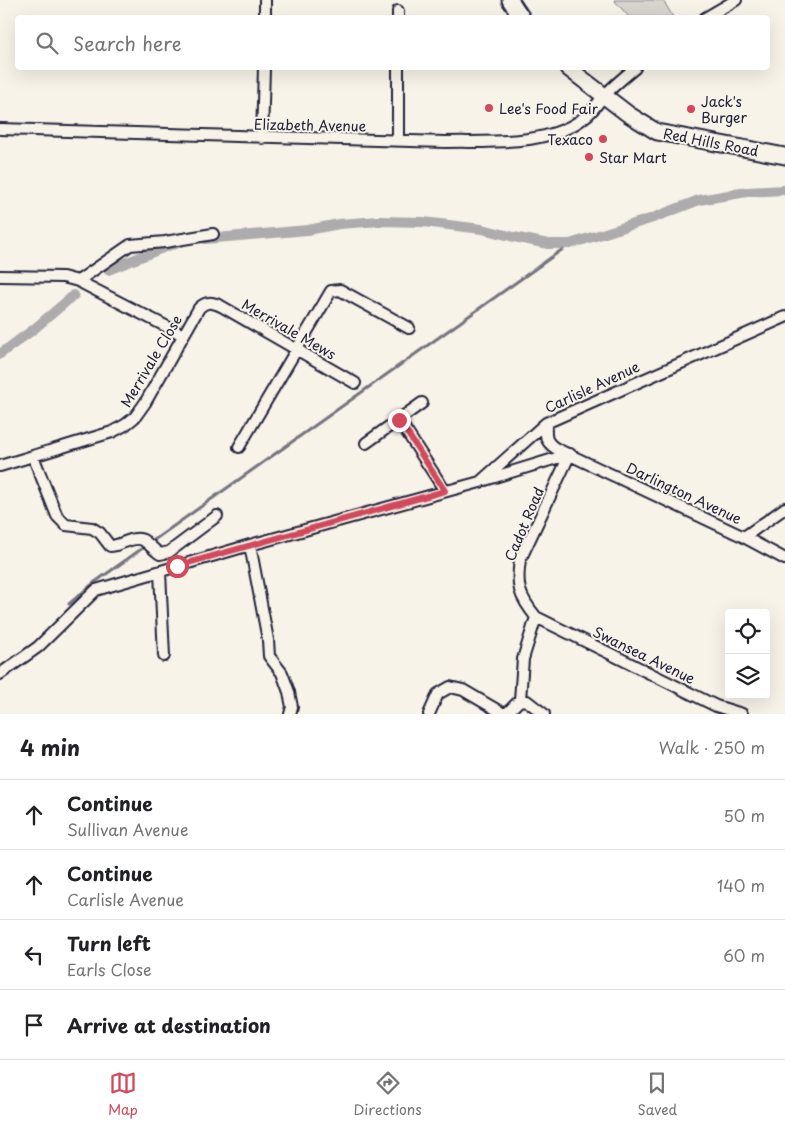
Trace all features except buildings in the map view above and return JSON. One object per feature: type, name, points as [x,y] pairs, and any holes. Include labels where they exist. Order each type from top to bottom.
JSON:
[{"type":"main road","points":[[510,0],[520,15]]},
{"type":"main road","name":"Red Hills Road","points":[[571,70],[628,114],[657,132],[785,156]]},
{"type":"street","points":[[265,0],[265,15]]},
{"type":"street","points":[[710,15],[736,0]]},
{"type":"street","points":[[262,138],[264,70]]},
{"type":"street","points":[[398,70],[398,141]]},
{"type":"street","name":"Elizabeth Avenue","points":[[0,129],[398,141],[489,142],[538,138],[563,129],[586,116],[604,96],[633,70]]},
{"type":"street","points":[[78,281],[130,245],[165,242],[213,234]]},
{"type":"street","points":[[0,276],[63,277],[78,281],[183,335]]},
{"type":"street","points":[[239,447],[329,293],[334,290],[340,290],[410,328]]},
{"type":"street","name":"Merrivale Close","points":[[0,466],[100,437],[126,425],[135,417],[145,403],[183,335],[203,304],[208,302]]},
{"type":"street","name":"Merrivale Mews","points":[[208,302],[216,304],[355,383]]},
{"type":"street","name":"Carlisle Avenue","points":[[0,674],[38,647],[96,590],[250,545],[480,482],[546,423],[785,317]]},
{"type":"street","points":[[366,443],[422,403]]},
{"type":"street","points":[[399,420],[445,491]]},
{"type":"street","name":"Darlington Avenue","points":[[546,423],[547,443],[555,448],[744,537],[785,559]]},
{"type":"street","points":[[480,482],[570,454]]},
{"type":"street","name":"Cadot Road","points":[[536,617],[520,594],[517,578],[520,560],[570,454]]},
{"type":"street","points":[[33,456],[57,516],[66,525],[92,528],[100,533],[110,546],[116,546],[135,538],[140,539],[160,554],[169,552],[217,516]]},
{"type":"street","points":[[744,537],[785,508]]},
{"type":"street","points":[[250,545],[268,640],[269,656],[282,673],[289,692],[292,708],[290,714]]},
{"type":"street","points":[[176,547],[177,566]]},
{"type":"street","points":[[160,572],[164,656]]},
{"type":"street","points":[[428,714],[438,694],[450,686],[463,690],[505,714],[520,700],[523,659],[536,617]]},
{"type":"street","name":"Swansea Avenue","points":[[536,617],[716,706],[742,714]]},
{"type":"street","points":[[520,700],[527,702],[544,714]]},
{"type":"shaded area","points":[[614,0],[663,0],[672,15],[627,15]]},
{"type":"waterway","points":[[205,239],[308,230],[339,224],[380,221],[423,222],[482,229],[548,244],[570,244],[653,218],[699,200],[747,192],[785,190]]},
{"type":"waterway","points":[[108,270],[176,244]]},
{"type":"waterway","points":[[69,604],[95,582],[570,244]]},
{"type":"waterway","points":[[0,354],[34,329],[74,295]]},
{"type":"place","name":"Lee's Food Fair","points":[[489,108]]},
{"type":"place","name":"Jack's Burger","points":[[691,109]]},
{"type":"place","name":"Texaco","points":[[603,139]]},
{"type":"place","name":"Star Mart","points":[[589,157]]},
{"type":"route","points":[[177,566],[445,491],[399,420]]}]
